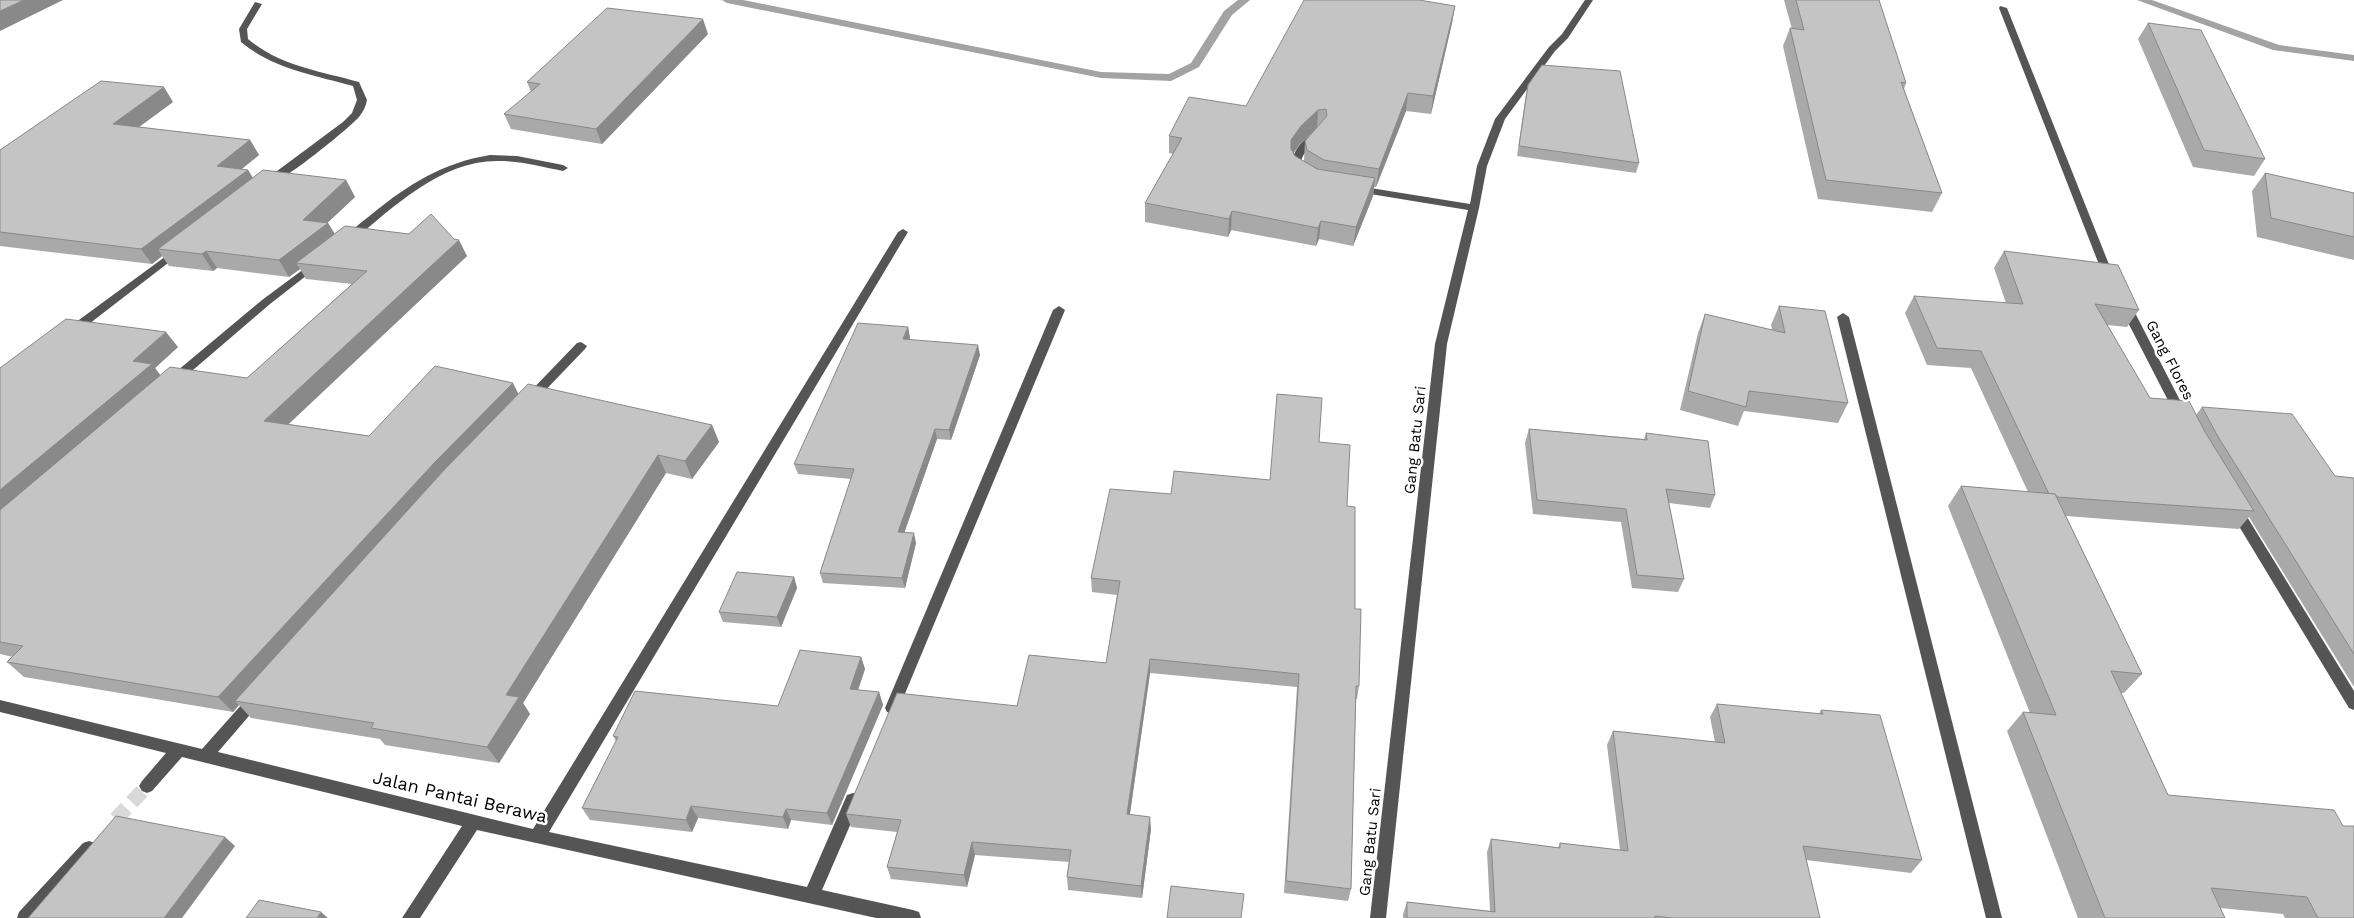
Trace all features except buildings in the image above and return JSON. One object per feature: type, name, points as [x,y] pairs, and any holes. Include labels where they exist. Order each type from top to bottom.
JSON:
[{"type":"street","name":"Gang Batu Sari","points":[[1378,918],[1441,344],[1474,208],[1482,166],[1500,119],[1552,49],[1564,36],[1589,0]]},
{"type":"street","points":[[258,4],[243,29],[244,40],[254,50],[268,59],[356,84],[362,94],[361,106],[355,116],[258,190]]},
{"type":"street","name":"Gang Flores","points":[[2003,8],[2103,262],[2186,423]]},
{"type":"street","points":[[1304,178],[1297,172],[1294,164],[1296,155],[1321,131]]},
{"type":"street","points":[[342,243],[425,179],[451,167],[491,158],[563,168]]},
{"type":"street","points":[[1349,188],[1474,208]]},
{"type":"street","points":[[537,837],[903,232]]},
{"type":"street","points":[[63,338],[188,243]]},
{"type":"street","points":[[167,386],[266,302],[326,255]]},
{"type":"street","points":[[886,722],[1059,310]]},
{"type":"street","points":[[1842,317],[1994,918]]},
{"type":"street","points":[[519,410],[581,346]]},
{"type":"street","points":[[2230,500],[2354,704]]},
{"type":"street","points":[[205,756],[264,690]]},
{"type":"street","name":"Jalan Pantai Berawa","points":[[0,706],[537,837],[913,918]]},
{"type":"street","points":[[147,786],[179,750]]},
{"type":"street","points":[[811,896],[859,786]]},
{"type":"street","points":[[410,918],[474,822]]},
{"type":"street","points":[[25,918],[103,833]]},
{"type":"waterway","points":[[727,0],[1101,75],[1171,78],[1195,65],[1228,13],[1245,0]]},
{"type":"waterway","points":[[2142,0],[2277,48],[2354,58]]},
{"type":"tunnel","points":[[116,819],[147,786]]}]
